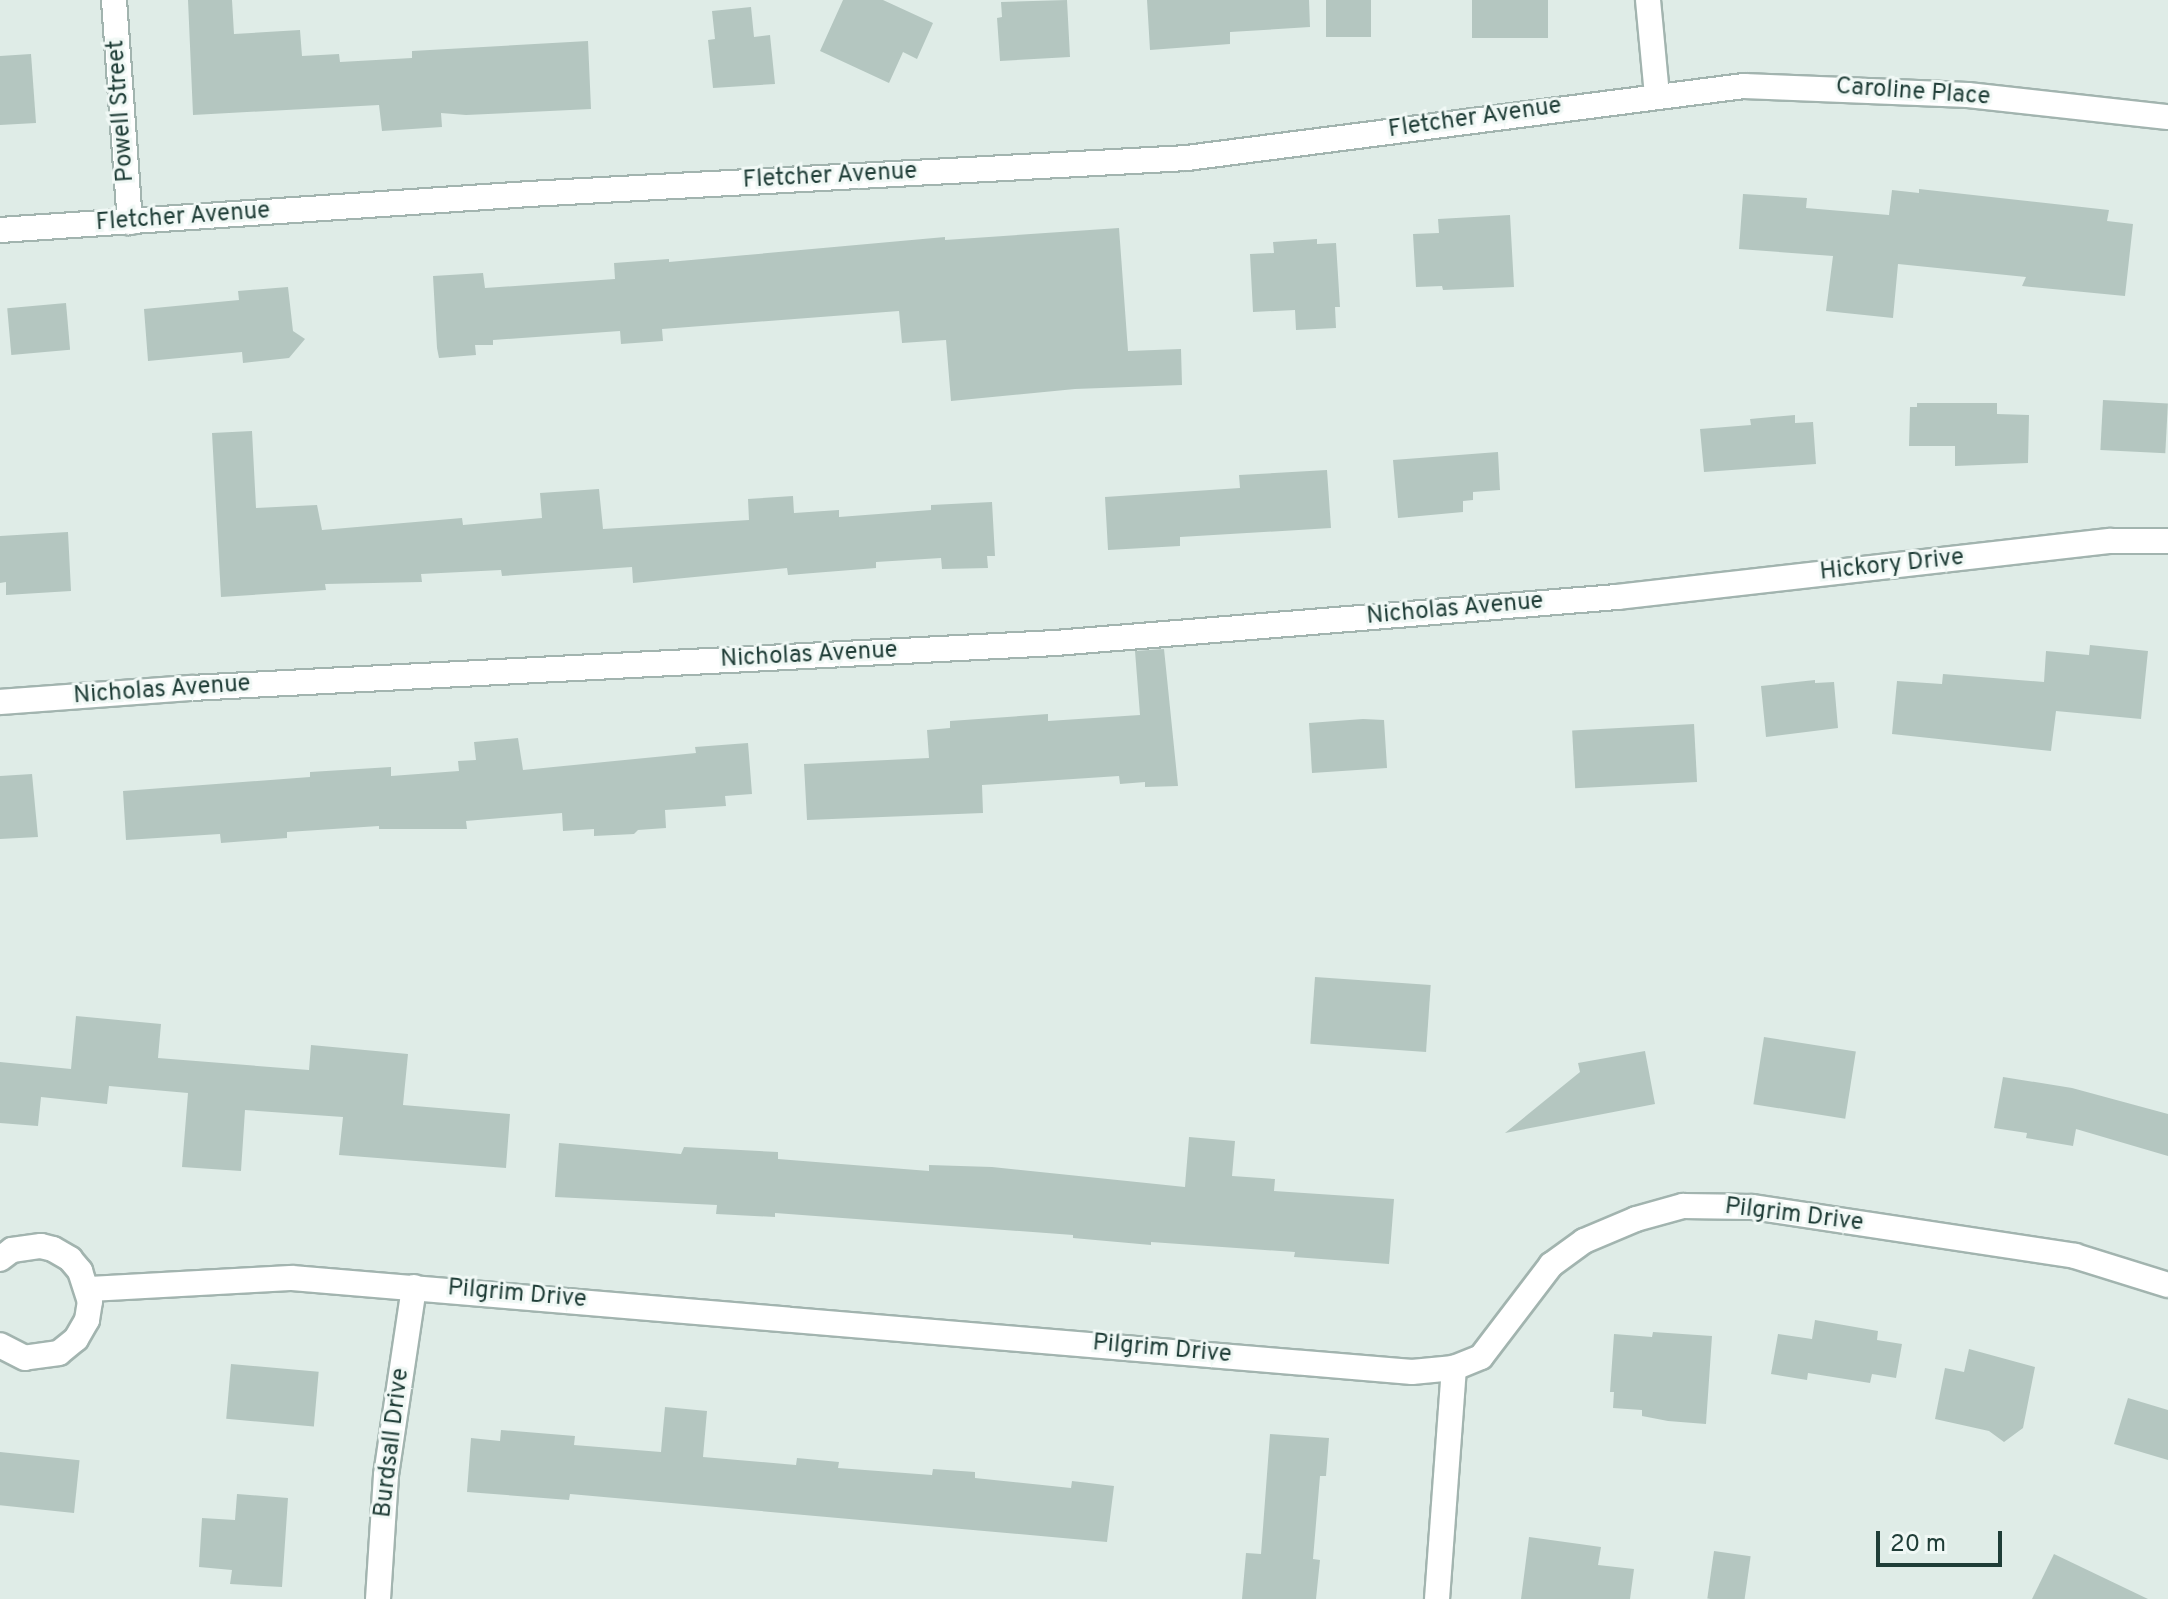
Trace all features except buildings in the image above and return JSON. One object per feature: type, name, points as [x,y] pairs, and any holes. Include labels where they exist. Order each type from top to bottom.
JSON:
[{"type":"street","name":"Powell Street","points":[[114,0],[130,222]]},
{"type":"street","points":[[1648,0],[1657,95]]},
{"type":"street","name":"Caroline Place","points":[[1657,95],[1744,86],[1842,88],[1968,95],[2168,117]]},
{"type":"street","name":"Fletcher Avenue","points":[[0,230],[529,194],[1187,158],[1657,95]]},
{"type":"street","name":"Hickory Drive","points":[[1617,597],[2111,541],[2168,541]]},
{"type":"street","name":"Nicholas Avenue","points":[[0,702],[191,688],[1055,643],[1617,597]]},
{"type":"street","name":"Pilgrim Drive","points":[[88,1289],[292,1278],[1412,1372],[1454,1368],[1481,1357],[1551,1265],[1584,1241],[1636,1219],[1683,1206],[1752,1207],[2075,1256],[2168,1285]]},
{"type":"street","points":[[0,1259],[12,1250],[41,1246],[53,1249],[70,1259],[88,1289],[87,1320],[76,1339],[59,1353],[25,1358],[0,1345]]},
{"type":"street","name":"Burdsall Drive","points":[[378,1599],[386,1475],[414,1287]]},
{"type":"street","points":[[1437,1599],[1454,1368]]}]
